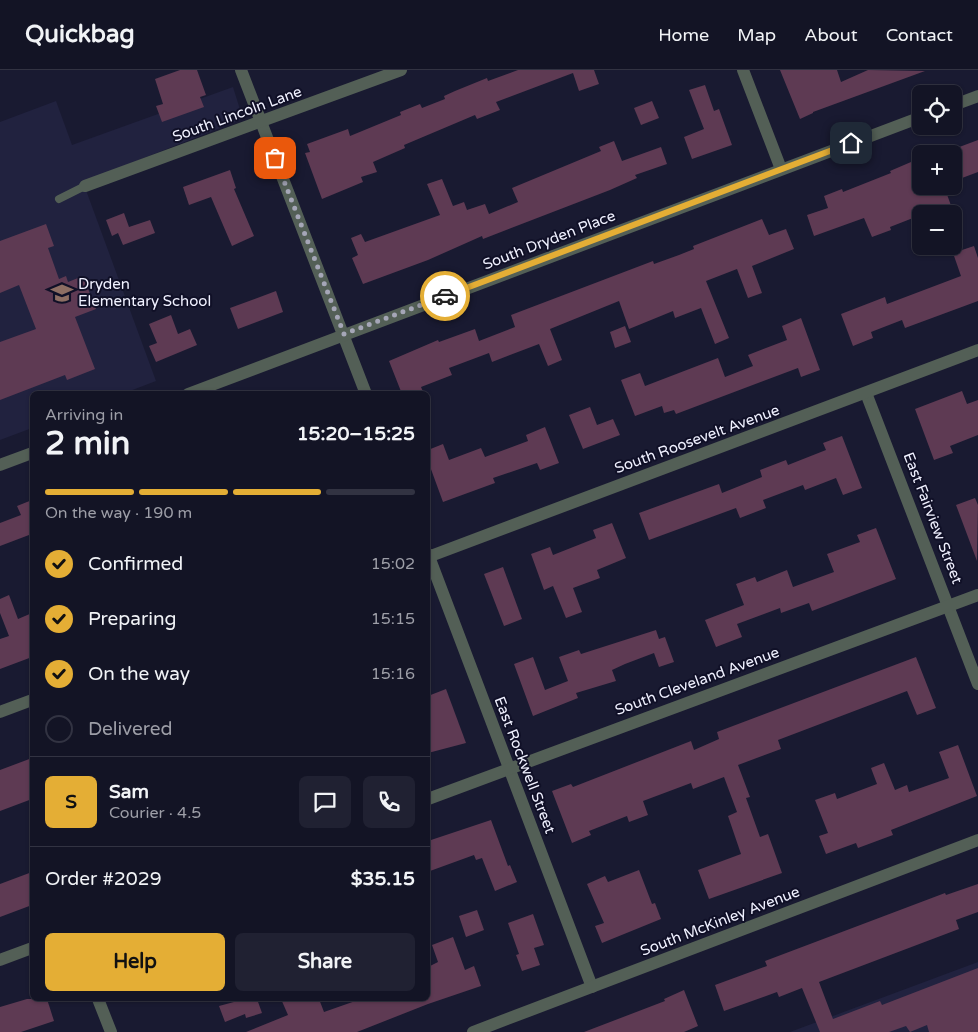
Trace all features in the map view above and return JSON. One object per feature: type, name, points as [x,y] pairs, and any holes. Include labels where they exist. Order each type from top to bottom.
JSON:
[{"type":"street","points":[[241,70],[365,391]]},
{"type":"street","name":"South Lincoln Lane","points":[[85,186],[261,123],[401,70]]},
{"type":"street","points":[[743,70],[781,169]]},
{"type":"street","points":[[962,102],[978,96]]},
{"type":"street","name":"South Dryden Place","points":[[196,391],[912,120]]},
{"type":"street","name":"South Roosevelt Avenue","points":[[430,555],[978,350]]},
{"type":"street","name":"East Fairview Street","points":[[866,393],[978,684]]},
{"type":"street","points":[[0,465],[30,454]]},
{"type":"street","name":"East Rockwell Street","points":[[430,561],[592,987]]},
{"type":"street","name":"South Cleveland Avenue","points":[[430,798],[978,595]]},
{"type":"street","points":[[0,712],[30,701]]},
{"type":"street","name":"South McKinley Avenue","points":[[473,1032],[978,840]]},
{"type":"street","points":[[0,960],[30,949]]},
{"type":"street","points":[[99,1001],[111,1032]]},
{"type":"lane","points":[[59,199],[85,186]]},
{"type":"shaded area","name":"Dryden Elementary School","points":[[233,87],[243,119],[83,182],[156,381],[130,391],[30,391],[30,429],[0,440],[0,122],[56,101],[72,145]]},
{"type":"shaded area","points":[[978,962],[978,1032],[790,1032]]},
{"type":"building","points":[[180,70],[197,70],[206,95],[200,97],[204,107],[162,122],[156,106],[163,104],[155,79]]},
{"type":"building","points":[[518,70],[594,70],[599,84],[579,91],[573,73],[496,102],[500,110],[477,119],[475,115],[404,145],[405,148],[373,162],[377,172],[361,177],[363,182],[322,199],[305,153],[310,152],[307,144],[348,129],[350,136],[401,115],[400,112],[420,104],[422,108],[445,99],[444,96],[487,78],[488,81]]},
{"type":"building","points":[[780,70],[837,70],[841,82],[868,70],[925,71],[813,112],[800,119]]},
{"type":"building","points":[[705,85],[714,111],[719,109],[732,145],[692,159],[684,137],[704,129],[689,90]]},
{"type":"building","points":[[652,101],[659,118],[641,125],[634,108]]},
{"type":"building","points":[[978,140],[978,172],[962,178],[962,146]]},
{"type":"building","points":[[614,141],[622,161],[661,147],[667,164],[635,175],[637,178],[610,190],[483,239],[482,236],[428,260],[363,284],[352,258],[358,255],[351,238],[361,234],[365,242],[440,215],[427,184],[442,179],[453,206],[464,202],[467,210],[485,204],[489,214],[518,202],[512,188],[601,151],[599,147]]},
{"type":"building","points":[[911,162],[912,195],[947,195],[951,205],[912,205],[912,218],[890,227],[891,230],[872,237],[864,218],[814,236],[807,215],[828,208],[824,196],[842,189],[843,192],[891,173],[890,171]]},
{"type":"building","points":[[230,170],[236,188],[234,189],[254,236],[232,246],[211,197],[189,205],[183,187]]},
{"type":"building","points":[[124,213],[129,227],[150,220],[155,233],[123,245],[118,233],[112,236],[106,220]]},
{"type":"building","points":[[762,219],[769,235],[786,229],[794,249],[752,266],[762,293],[748,298],[737,269],[706,281],[729,338],[715,344],[701,308],[675,318],[673,311],[629,329],[619,301],[550,329],[562,360],[548,366],[539,344],[492,362],[489,353],[449,368],[452,375],[421,387],[423,391],[401,391],[389,361],[438,340],[439,342],[475,329],[479,341],[515,327],[511,315],[653,261],[654,264],[679,255],[694,249],[693,246]]},
{"type":"building","points":[[46,224],[54,246],[48,248],[59,279],[66,276],[68,282],[83,276],[96,309],[75,317],[95,369],[67,380],[65,375],[0,400],[0,342],[36,329],[19,285],[0,293],[0,241]]},
{"type":"building","points":[[974,246],[978,258],[978,301],[905,328],[902,320],[871,332],[873,338],[853,346],[841,314],[885,297],[887,304],[961,276],[954,255],[962,255],[962,250]]},
{"type":"building","points":[[276,291],[283,312],[238,329],[230,308]]},
{"type":"building","points":[[171,315],[178,334],[190,329],[197,345],[156,362],[149,346],[157,343],[149,324]]},
{"type":"building","points":[[801,318],[820,370],[801,377],[798,368],[676,414],[674,410],[664,413],[662,406],[635,416],[621,380],[640,373],[645,386],[718,358],[725,377],[753,366],[748,355],[787,340],[782,326]]},
{"type":"building","points":[[625,326],[631,342],[615,348],[610,332]]},
{"type":"building","points":[[962,391],[967,404],[978,400],[978,435],[950,446],[953,453],[934,460],[915,409]]},
{"type":"building","points":[[590,407],[597,425],[613,419],[620,435],[583,449],[569,415]]},
{"type":"building","points":[[545,427],[559,463],[540,470],[537,463],[493,478],[495,483],[443,502],[430,466],[430,449],[443,444],[449,460],[481,448],[485,457],[528,441],[526,435]]},
{"type":"building","points":[[842,436],[862,488],[843,495],[836,478],[805,490],[803,485],[763,500],[766,508],[740,518],[736,508],[649,540],[639,513],[719,484],[722,493],[762,477],[760,470],[786,460],[788,465],[826,450],[823,443]]},
{"type":"building","points":[[975,498],[978,505],[977,561],[956,505]]},
{"type":"building","points":[[30,501],[30,537],[29,535],[0,546],[0,523],[21,515],[17,506]]},
{"type":"building","points":[[612,523],[626,558],[597,570],[600,578],[573,588],[582,612],[566,618],[553,586],[544,590],[531,554],[550,547],[553,555],[596,538],[593,530]]},
{"type":"building","points":[[876,528],[896,579],[812,611],[809,603],[781,613],[780,608],[737,624],[742,637],[716,647],[705,620],[744,605],[736,584],[755,577],[757,582],[787,570],[793,587],[834,572],[827,554],[860,542],[857,535]]},
{"type":"building","points":[[503,567],[522,619],[504,626],[484,574]]},
{"type":"building","points":[[9,595],[18,619],[30,614],[30,658],[0,669],[0,639],[9,636],[0,613],[0,599]]},
{"type":"building","points":[[656,630],[659,639],[665,637],[674,662],[659,667],[654,653],[625,664],[612,670],[616,681],[576,693],[578,698],[533,716],[514,664],[533,657],[545,690],[568,681],[559,657],[579,650],[581,654]]},
{"type":"building","points":[[916,657],[936,708],[917,715],[907,691],[778,740],[781,749],[738,765],[750,797],[746,798],[760,837],[768,834],[782,873],[709,899],[698,870],[741,854],[728,816],[737,812],[724,777],[693,789],[691,783],[643,801],[648,815],[629,822],[627,816],[589,831],[591,835],[572,843],[552,791],[571,784],[573,787],[691,741],[694,750],[719,739],[717,732]]},
{"type":"building","points":[[446,689],[466,743],[430,752],[430,695]]},
{"type":"building","points":[[958,745],[977,796],[891,830],[893,835],[858,848],[856,843],[826,854],[819,836],[828,833],[815,800],[835,793],[837,799],[877,784],[871,768],[884,763],[895,790],[907,785],[909,792],[949,778],[939,752]]},
{"type":"building","points":[[30,759],[30,800],[0,811],[0,770]]},
{"type":"building","points":[[491,820],[508,866],[510,865],[517,882],[495,891],[482,858],[476,860],[474,855],[430,871],[430,840]]},
{"type":"building","points":[[639,870],[652,904],[655,903],[661,919],[602,943],[595,926],[604,923],[587,884],[605,876],[608,882]]},
{"type":"building","points":[[30,873],[30,906],[0,917],[0,884]]},
{"type":"building","points":[[978,884],[978,912],[956,920],[959,929],[819,982],[833,1019],[880,1001],[882,1005],[978,968],[978,1032],[929,1032],[927,1025],[910,1032],[906,1026],[889,1032],[820,1032],[802,988],[779,997],[777,992],[724,1011],[715,985],[767,966],[765,961],[945,893],[946,895]]},
{"type":"building","points":[[477,910],[484,930],[466,937],[459,916]]},
{"type":"building","points":[[533,914],[544,945],[534,948],[540,965],[522,971],[516,955],[519,954],[508,923]]},
{"type":"building","points":[[453,937],[465,970],[474,966],[481,986],[428,1004],[357,1032],[246,1032],[288,1015],[282,1001],[320,1001],[324,1012],[355,1001],[430,1001],[430,966],[438,962],[432,945]]},
{"type":"building","points":[[684,990],[698,1026],[684,1032],[584,1032],[665,1001],[664,999]]},
{"type":"building","points":[[27,999],[30,999],[30,1001],[48,1001],[54,1021],[21,1032],[0,1032],[0,1007]]},
{"type":"building","points":[[238,1001],[258,1001],[262,1013],[246,1018],[245,1014],[225,1022],[219,1006]]},
{"type":"way so far","points":[[275,158],[344,334],[445,296]]},
{"type":"place","name":"Dryden Elementary School","points":[[62,293]]},
{"type":"route","points":[[445,296],[851,143]]}]
